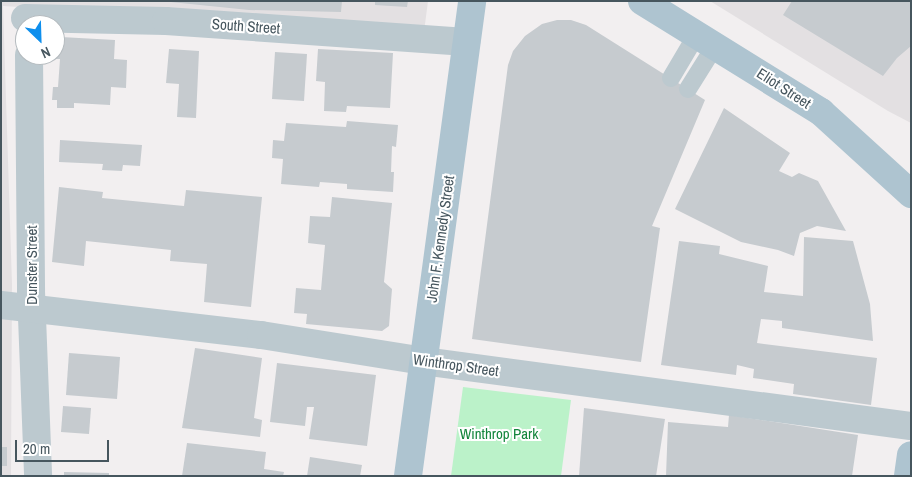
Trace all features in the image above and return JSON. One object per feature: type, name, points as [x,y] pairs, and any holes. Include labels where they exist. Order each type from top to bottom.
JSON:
[{"type":"main road","name":"John F. Kennedy Street","points":[[408,476],[472,1]]},
{"type":"main road","name":"Eliot Street","points":[[642,1],[821,112],[911,194]]},
{"type":"main road","points":[[908,476],[911,457]]},
{"type":"street","name":"South Street","points":[[65,17],[166,21],[466,42]]},
{"type":"street","name":"Dunster Street","points":[[29,65],[32,308],[38,476]]},
{"type":"street","name":"Winthrop Street","points":[[1,305],[261,335],[423,361],[911,426]]},
{"type":"lane","points":[[671,78],[706,40]]},
{"type":"lane","points":[[688,89],[706,40]]},
{"type":"shaded area","points":[[1,1],[428,1],[424,32],[3,6],[12,284],[11,476],[1,476]]},
{"type":"shaded area","points":[[710,1],[911,1],[911,123],[888,111]]},
{"type":"green space","name":"Winthrop Park","points":[[463,387],[571,400],[561,476],[451,476]]},
{"type":"building","points":[[161,1],[342,1],[341,12],[249,10]]},
{"type":"building","points":[[375,1],[408,1],[407,7],[375,5]]},
{"type":"building","points":[[792,1],[911,1],[911,46],[897,58],[883,76],[783,15]]},
{"type":"building","points":[[557,20],[571,20],[586,25],[705,100],[652,226],[660,228],[641,362],[472,339],[508,65],[513,51],[525,36],[542,24]]},
{"type":"building","points":[[65,37],[115,40],[114,59],[127,60],[126,88],[111,87],[110,105],[74,103],[74,108],[57,108],[57,100],[52,100],[53,87],[58,87],[60,65],[65,65]]},
{"type":"building","points":[[169,49],[199,51],[196,118],[177,117],[179,84],[166,83]]},
{"type":"building","points":[[318,49],[393,53],[390,108],[347,106],[346,112],[324,111],[325,82],[316,81]]},
{"type":"building","points":[[275,52],[307,54],[304,101],[272,99]]},
{"type":"building","points":[[724,108],[790,153],[779,171],[792,177],[799,173],[818,181],[846,231],[817,226],[800,233],[794,256],[778,250],[741,242],[675,209]]},
{"type":"building","points":[[347,121],[398,125],[396,147],[392,146],[391,172],[394,172],[393,192],[347,189],[347,184],[320,182],[319,187],[281,184],[283,159],[272,158],[273,140],[284,141],[286,123],[346,127]]},
{"type":"building","points":[[60,140],[142,145],[140,166],[123,165],[122,171],[102,170],[103,164],[59,162]]},
{"type":"building","points":[[59,187],[103,192],[102,198],[184,206],[186,190],[262,197],[251,307],[204,302],[207,264],[170,261],[171,250],[86,241],[84,266],[52,262]]},
{"type":"building","points":[[332,197],[392,203],[384,282],[392,289],[389,326],[382,331],[306,324],[307,314],[294,313],[296,288],[321,290],[325,245],[308,243],[310,216],[330,217]]},
{"type":"building","points":[[804,237],[853,241],[870,304],[873,341],[782,328],[782,321],[761,319],[757,343],[877,358],[871,405],[793,394],[794,384],[753,378],[754,369],[737,365],[736,375],[661,365],[679,241],[720,246],[719,254],[768,266],[764,292],[803,296]]},
{"type":"building","points":[[195,348],[262,358],[254,418],[262,420],[260,437],[182,428]]},
{"type":"building","points":[[69,353],[120,357],[117,399],[66,395]]},
{"type":"building","points":[[277,363],[376,375],[367,446],[309,439],[314,407],[307,407],[305,426],[270,422]]},
{"type":"building","points":[[63,406],[91,408],[89,434],[61,432]]},
{"type":"building","points":[[584,408],[665,419],[656,476],[579,476]]},
{"type":"building","points":[[729,415],[858,435],[852,476],[666,476],[668,422],[728,427]]},
{"type":"building","points":[[187,443],[266,452],[264,469],[284,472],[283,476],[182,476]]},
{"type":"building","points":[[1,447],[7,447],[7,466],[1,466]]},
{"type":"building","points":[[310,457],[362,465],[360,476],[307,476]]},
{"type":"building","points":[[64,472],[109,473],[109,476],[64,476]]}]
